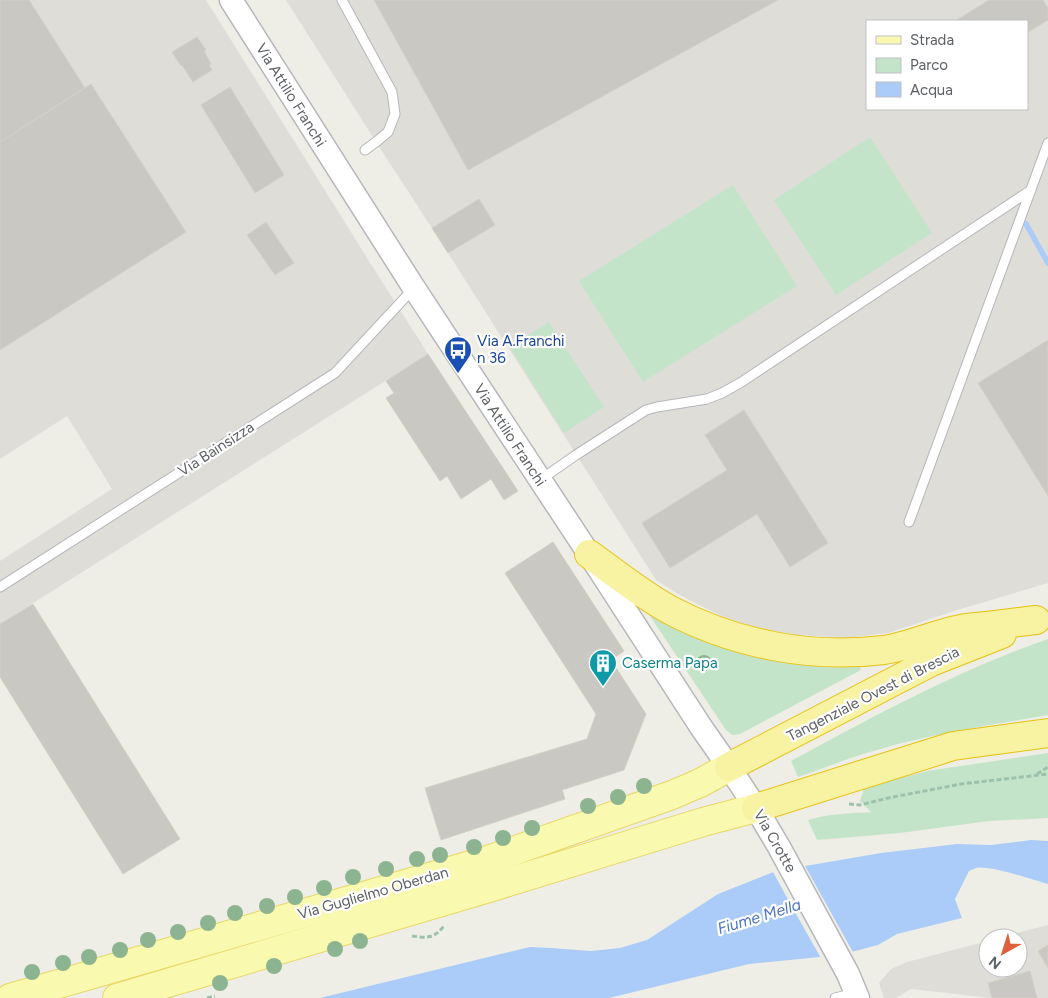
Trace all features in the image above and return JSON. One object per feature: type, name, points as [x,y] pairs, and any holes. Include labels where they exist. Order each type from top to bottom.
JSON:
[{"type":"highway","points":[[589,554],[648,597],[694,621],[720,632],[747,640],[802,650],[858,652],[885,649],[914,643],[961,629],[1042,618]]},
{"type":"highway","name":"Tangenziale Ovest di Brescia","points":[[729,767],[931,662],[1042,618]]},
{"type":"highway","points":[[756,808],[953,746],[1048,733]]},
{"type":"main road","name":"Via Guglielmo Oberdan","points":[[10,998],[485,861],[672,795],[729,767]]},
{"type":"main road","name":"Via Guglielmo Oberdan","points":[[117,998],[492,887],[703,822],[756,808]]},
{"type":"street","name":"Via Attilio Franchi","points":[[231,0],[414,288],[729,767]]},
{"type":"street","name":"Via Crotte","points":[[729,767],[774,838],[849,991]]},
{"type":"lane","points":[[342,0],[392,92],[395,114],[388,132],[365,150]]},
{"type":"lane","points":[[909,522],[1048,143]]},
{"type":"lane","points":[[540,480],[576,454],[646,410],[707,399],[740,383],[1031,190]]},
{"type":"lane","name":"Via Bainsizza","points":[[0,587],[335,373],[414,288]]},
{"type":"path","points":[[1036,775],[1048,767]]},
{"type":"path","points":[[845,804],[860,805],[961,784],[1048,774]]},
{"type":"path","points":[[411,935],[424,938],[436,935],[445,925]]},
{"type":"shaded area","points":[[0,0],[206,0],[428,354],[0,624],[0,561],[112,489],[67,416],[0,459]]},
{"type":"shaded area","points":[[286,0],[1048,0],[1048,583],[888,633],[844,638],[799,635],[749,625],[724,617],[678,594],[656,580]]},
{"type":"shaded area","points":[[1048,925],[1048,998],[990,998],[911,989],[896,998],[884,998],[879,983],[891,969],[907,962],[978,944],[978,978],[1028,978],[1028,930]]},
{"type":"green space","points":[[870,137],[932,233],[836,295],[774,200]]},
{"type":"green space","points":[[733,185],[797,286],[643,382],[579,281]]},
{"type":"green space","points":[[549,322],[604,407],[564,433],[510,347]]},
{"type":"green space","points":[[646,610],[701,639],[739,653],[799,665],[860,667],[861,670],[740,734],[732,735],[726,730]]},
{"type":"green space","points":[[1048,639],[1048,715],[908,741],[863,754],[798,777],[791,761],[949,679]]},
{"type":"green space","points":[[1048,753],[1048,818],[989,821],[900,833],[817,840],[808,820],[831,815],[871,812],[860,801],[864,788],[927,771]]},
{"type":"water","name":"Fiume Mella","points":[[1031,840],[1048,841],[1048,884],[1001,871],[976,868],[969,871],[955,899],[962,918],[897,934],[878,945],[840,955],[749,964],[609,998],[320,998],[530,947],[591,951],[620,948],[647,940],[718,894],[776,871],[881,853],[957,844],[991,845]]},
{"type":"pier","points":[[804,864],[854,954],[841,958],[822,960],[772,870]]},
{"type":"building","points":[[0,0],[29,0],[85,88],[0,142]]},
{"type":"building","points":[[374,0],[778,0],[468,170]]},
{"type":"building","points":[[989,0],[1043,0],[1048,8],[1048,20],[1028,32],[1028,20],[957,20]]},
{"type":"building","points":[[197,37],[206,50],[204,51],[212,70],[193,82],[172,52]]},
{"type":"building","points":[[91,84],[186,232],[0,350],[0,142]]},
{"type":"building","points":[[230,87],[284,175],[255,193],[201,105]]},
{"type":"building","points":[[479,199],[495,225],[448,253],[432,228]]},
{"type":"building","points":[[266,222],[294,263],[275,275],[247,235]]},
{"type":"building","points":[[1048,340],[1048,496],[978,383]]},
{"type":"building","points":[[428,354],[518,491],[504,500],[491,479],[461,499],[447,476],[440,481],[386,398],[394,393],[386,381]]},
{"type":"building","points":[[744,410],[828,543],[790,567],[757,514],[670,568],[642,523],[727,470],[705,435]]},
{"type":"building","name":"Caserma Papa","points":[[553,542],[624,651],[611,660],[646,714],[624,770],[562,790],[565,799],[441,840],[425,788],[587,739],[596,714],[505,573]]},
{"type":"building","points":[[33,604],[180,839],[123,874],[0,677],[0,624]]},
{"type":"building","points":[[1048,945],[1048,968],[1038,951]]},
{"type":"building","points":[[1030,971],[1037,998],[992,998],[988,983],[1006,978],[1028,978],[1028,972]]},
{"type":"waterway","points":[[1026,224],[1048,263]]},
{"type":"place","name":"Via A.Franchi n 36","points":[[458,374]]},
{"type":"place","name":"Caserma Papa","points":[[603,687]]}]
